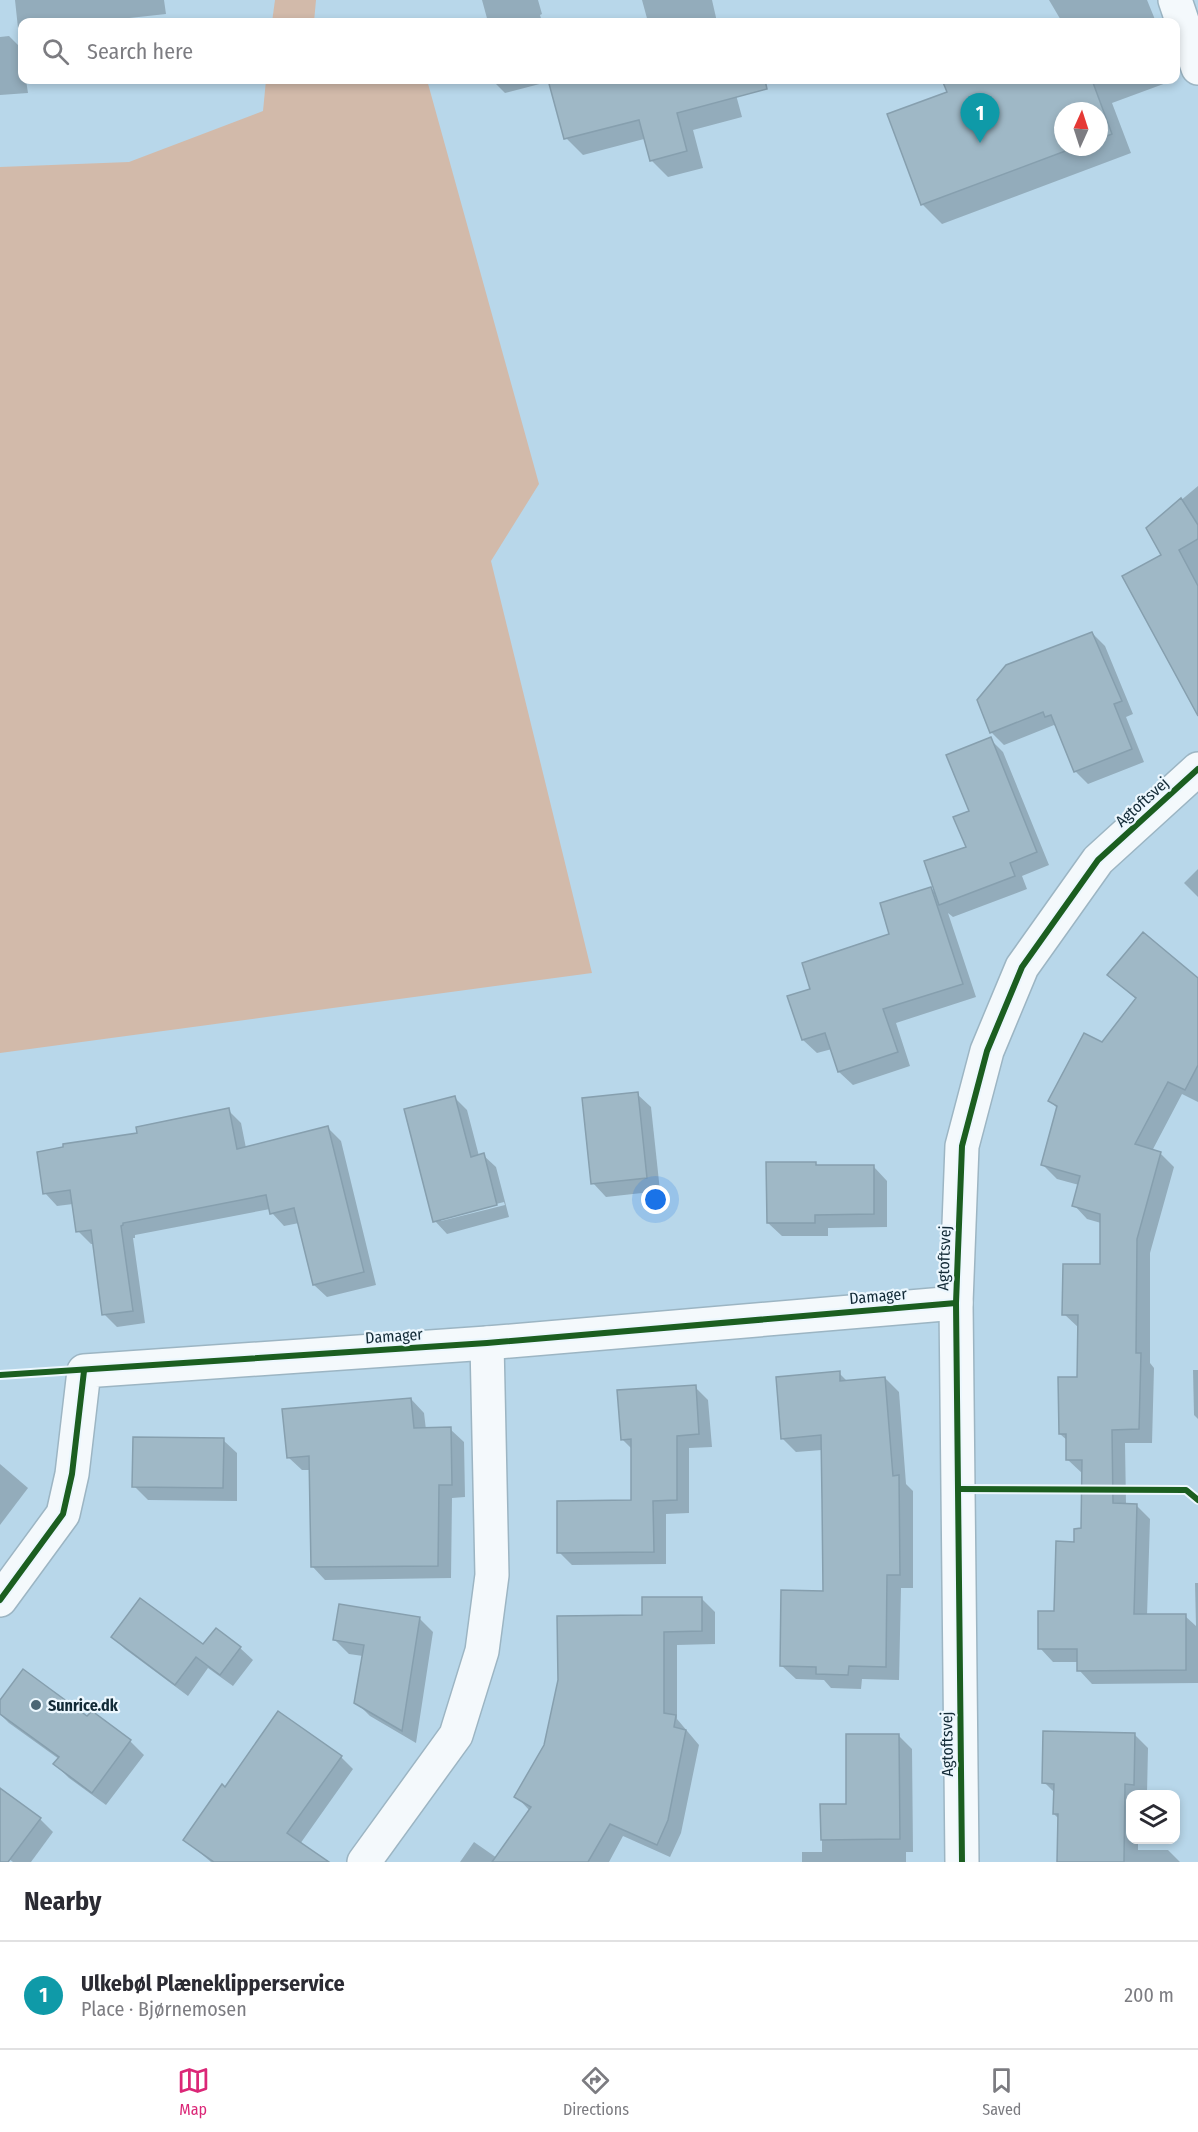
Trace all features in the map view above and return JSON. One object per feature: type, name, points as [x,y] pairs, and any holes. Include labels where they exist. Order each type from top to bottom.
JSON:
[{"type":"street","points":[[1175,0],[1198,68]]},
{"type":"street","name":"Agtoftsvej","points":[[962,1862],[956,1303],[962,1146],[987,1052],[1022,967],[1098,860],[1198,769]]},
{"type":"street","name":"Damager","points":[[0,1600],[63,1514],[72,1474],[84,1371],[487,1343],[956,1303]]},
{"type":"street","points":[[364,1862],[456,1735],[482,1651],[492,1575],[487,1343]]},
{"type":"shaded area","points":[[275,0],[316,0],[314,18],[273,18]]},
{"type":"shaded area","points":[[266,84],[428,84],[539,484],[491,561],[592,973],[0,1053],[0,167],[129,162],[263,111]]},
{"type":"building","points":[[549,84],[766,84],[767,89],[677,113],[687,151],[650,161],[639,120],[564,139]]},
{"type":"building","points":[[944,84],[1093,84],[1100,102],[1054,102],[1054,155],[921,205],[887,114],[947,92]]},
{"type":"building","points":[[1108,123],[1112,134],[1108,136]]},
{"type":"building","points":[[1181,498],[1198,525],[1198,539],[1179,550],[1198,586],[1198,716],[1122,576],[1161,555],[1146,528]]},
{"type":"building","points":[[1092,632],[1122,701],[1114,704],[1132,749],[1074,772],[1051,715],[1045,717],[1043,712],[990,733],[977,700],[1006,665]]},
{"type":"building","points":[[991,737],[1037,852],[1010,863],[1015,876],[939,905],[924,861],[966,847],[953,817],[969,811],[946,755]]},
{"type":"building","points":[[931,887],[963,984],[883,1009],[898,1052],[838,1072],[825,1033],[802,1040],[787,996],[810,989],[802,963],[889,934],[880,903]]},
{"type":"building","points":[[1143,932],[1198,978],[1198,1065],[1185,1090],[1168,1082],[1135,1144],[1161,1152],[1137,1239],[1136,1353],[1141,1353],[1139,1429],[1112,1430],[1113,1503],[1137,1504],[1134,1614],[1186,1614],[1186,1670],[1077,1671],[1077,1649],[1038,1649],[1038,1611],[1054,1611],[1056,1541],[1074,1542],[1074,1529],[1081,1528],[1082,1460],[1066,1460],[1066,1434],[1059,1434],[1058,1377],[1077,1377],[1078,1315],[1062,1315],[1063,1264],[1100,1264],[1100,1214],[1072,1206],[1080,1176],[1041,1165],[1057,1106],[1048,1101],[1084,1033],[1102,1042],[1136,998],[1107,975]]},
{"type":"building","points":[[638,1092],[647,1178],[591,1184],[582,1098]]},
{"type":"building","points":[[455,1096],[471,1157],[484,1153],[497,1205],[433,1222],[404,1109]]},
{"type":"building","points":[[229,1108],[237,1149],[328,1126],[364,1272],[313,1285],[294,1208],[270,1214],[266,1195],[123,1223],[121,1226],[133,1311],[102,1315],[91,1230],[76,1232],[70,1190],[43,1194],[37,1152],[63,1147],[63,1144],[137,1133],[136,1127]]},
{"type":"building","points":[[766,1162],[874,1165],[874,1214],[815,1215],[815,1223],[767,1223]]},
{"type":"building","points":[[840,1371],[840,1381],[885,1377],[893,1476],[899,1475],[900,1575],[887,1575],[886,1667],[849,1666],[848,1675],[816,1674],[816,1667],[780,1666],[781,1590],[823,1591],[822,1500],[821,1435],[781,1439],[776,1377]]},
{"type":"building","points":[[696,1385],[699,1434],[677,1436],[677,1500],[653,1501],[654,1552],[557,1553],[557,1501],[631,1500],[631,1439],[621,1440],[617,1390]]},
{"type":"building","points":[[411,1398],[414,1428],[451,1427],[452,1485],[439,1485],[438,1566],[311,1567],[309,1456],[287,1458],[282,1409]]},
{"type":"building","points":[[133,1437],[224,1438],[223,1488],[132,1487]]},
{"type":"building","points":[[642,1597],[702,1597],[702,1631],[664,1632],[664,1713],[676,1715],[674,1727],[686,1730],[668,1820],[657,1845],[610,1824],[588,1862],[492,1862],[531,1807],[514,1797],[544,1745],[558,1680],[557,1616],[642,1615]]},
{"type":"building","points":[[140,1598],[203,1644],[216,1628],[241,1647],[220,1675],[196,1657],[175,1685],[111,1637]]},
{"type":"building","points":[[339,1604],[420,1617],[402,1731],[354,1703],[364,1645],[333,1640]]},
{"type":"building","points":[[23,1669],[87,1716],[92,1711],[131,1740],[92,1793],[53,1764],[59,1757],[0,1714],[0,1700]]},
{"type":"building","points":[[278,1711],[342,1756],[287,1833],[329,1862],[214,1862],[183,1840],[222,1784],[225,1787]]},
{"type":"building","points":[[1043,1731],[1135,1733],[1134,1785],[1125,1784],[1124,1862],[1057,1862],[1058,1814],[1053,1814],[1054,1784],[1042,1783]]},
{"type":"building","points":[[846,1734],[899,1734],[900,1839],[821,1840],[820,1804],[846,1804]]},
{"type":"building","points":[[0,1788],[41,1818],[8,1862],[0,1862]]},
{"type":"cycle path","points":[[962,1862],[956,1303],[962,1146],[987,1051],[1022,967],[1098,860],[1198,769]]},
{"type":"cycle path","points":[[0,1375],[487,1343],[956,1303]]},
{"type":"cycle path","points":[[0,1600],[63,1514],[72,1474],[84,1371]]},
{"type":"cycle path","points":[[958,1489],[1186,1490],[1198,1500]]},
{"type":"place","name":"Ulkebøl Plæneklipperservice","points":[[980,143]]},
{"type":"place","name":"Sunrice.dk","points":[[36,1705]]}]
